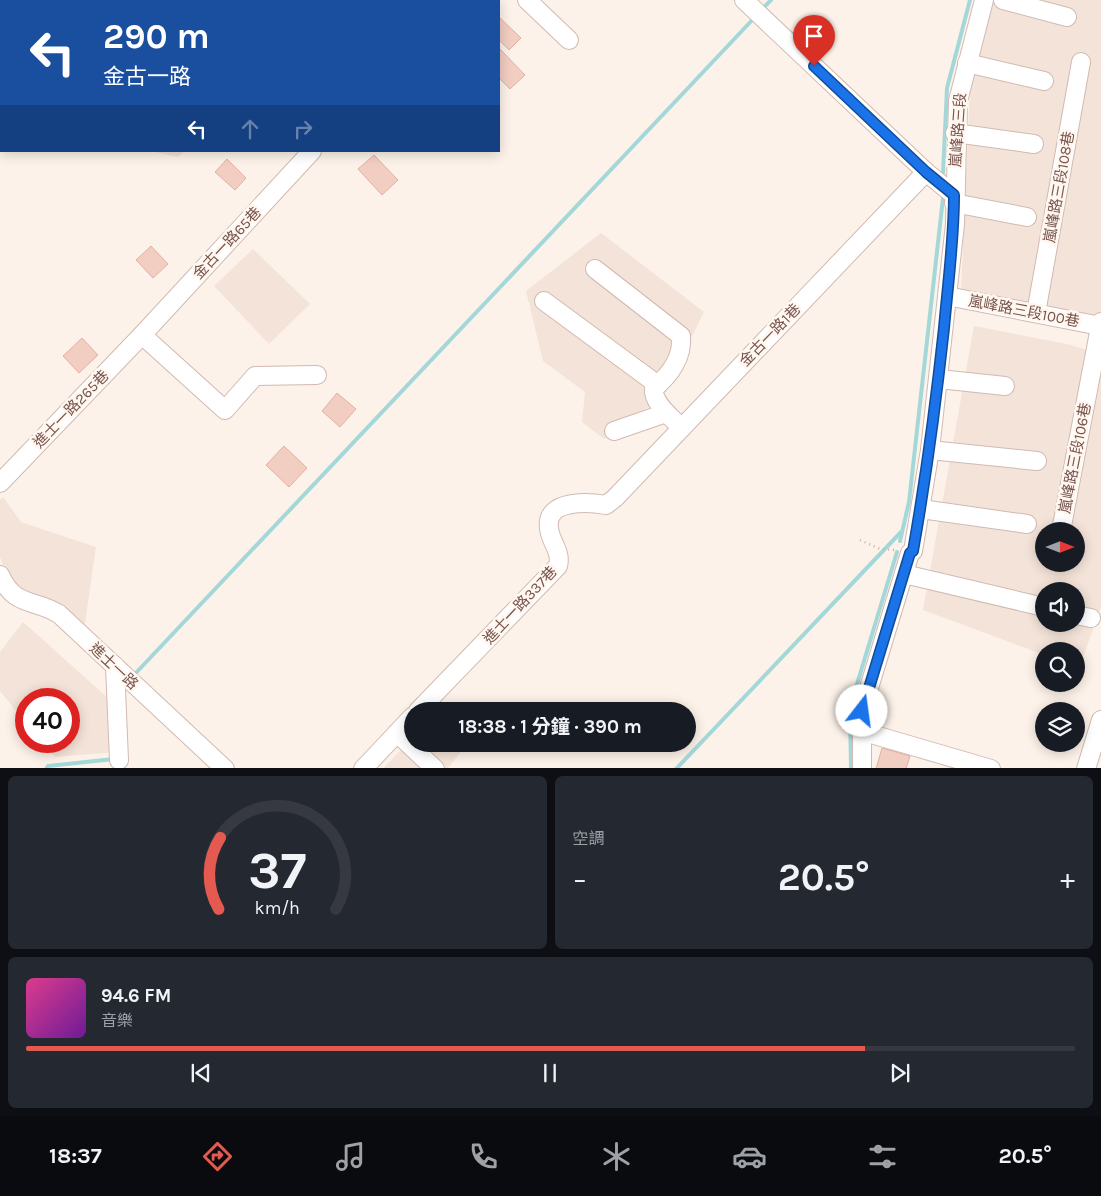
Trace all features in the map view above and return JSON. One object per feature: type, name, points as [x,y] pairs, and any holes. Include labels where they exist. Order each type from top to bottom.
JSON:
[{"type":"street","points":[[527,0],[569,40]]},
{"type":"street","points":[[744,0],[954,199],[1026,217]]},
{"type":"street","name":"嵐峰路三段","points":[[862,768],[862,711],[910,553],[913,551],[921,509],[930,450],[955,224],[955,133],[958,101],[984,0]]},
{"type":"street","points":[[1002,0],[1067,16]]},
{"type":"street","name":"嵐峰路三段108巷","points":[[1036,313],[1082,62]]},
{"type":"street","points":[[967,63],[1044,81]]},
{"type":"street","points":[[955,133],[1034,144]]},
{"type":"street","name":"金古一路65巷","points":[[142,335],[311,152]]},
{"type":"street","name":"金古一路1巷","points":[[615,498],[926,172]]},
{"type":"street","points":[[595,268],[681,336],[682,345],[678,358],[654,388],[653,394],[666,413],[682,428]]},
{"type":"street","name":"嵐峰路三段100巷","points":[[947,296],[1101,324]]},
{"type":"street","points":[[544,301],[658,385]]},
{"type":"street","name":"嵐峰路三段106巷","points":[[1063,522],[1101,324]]},
{"type":"street","points":[[142,335],[225,410],[255,376],[317,375]]},
{"type":"street","name":"進士一路265巷","points":[[0,482],[142,335]]},
{"type":"street","points":[[938,379],[1005,386]]},
{"type":"street","points":[[614,431],[666,413]]},
{"type":"street","points":[[930,450],[1037,461]]},
{"type":"street","name":"進士一路337巷","points":[[427,702],[558,566],[560,557],[548,528],[552,514],[564,505],[588,502],[606,505],[615,498]]},
{"type":"street","points":[[921,509],[1026,524]]},
{"type":"street","points":[[904,574],[1035,605]]},
{"type":"street","name":"進士一路","points":[[0,575],[7,589],[16,598],[50,608],[59,614],[224,768]]},
{"type":"street","points":[[115,666],[119,760]]},
{"type":"street","points":[[1086,768],[1101,720]]},
{"type":"street","points":[[363,768],[404,726]]},
{"type":"street","points":[[861,731],[952,763],[991,768]]},
{"type":"street","points":[[397,733],[436,768]]},
{"type":"path","points":[[860,540],[880,549],[913,551]]},
{"type":"shaded area","points":[[994,0],[1101,0],[1101,322],[961,291],[970,89]]},
{"type":"shaded area","points":[[156,152],[184,152],[178,157]]},
{"type":"shaded area","points":[[601,233],[704,312],[662,397],[604,439],[582,422],[585,392],[543,361],[526,291]]},
{"type":"shaded area","points":[[253,249],[310,304],[269,344],[214,286]]},
{"type":"shaded area","points":[[974,326],[1067,344],[1101,354],[1101,607],[1085,651],[1085,642],[1035,642],[1035,652],[923,610]]},
{"type":"shaded area","points":[[3,497],[21,522],[96,547],[84,630],[29,598],[6,575],[0,557],[0,500]]},
{"type":"shaded area","points":[[23,622],[109,699],[116,752],[55,757],[52,753],[80,753],[80,688],[15,688],[15,709],[0,691],[0,652]]},
{"type":"shaded area","points":[[404,747],[404,752],[461,752],[448,768],[384,768]]},
{"type":"building","points":[[500,18],[521,38],[509,50],[500,41]]},
{"type":"building","points":[[500,49],[525,75],[510,89],[500,79]]},
{"type":"building","points":[[374,155],[398,180],[382,195],[358,169]]},
{"type":"building","points":[[227,159],[246,178],[235,190],[215,172]]},
{"type":"building","points":[[151,246],[168,264],[153,278],[136,260]]},
{"type":"building","points":[[82,338],[98,355],[79,373],[63,356]]},
{"type":"building","points":[[337,393],[356,409],[340,427],[322,411]]},
{"type":"building","points":[[284,446],[307,468],[289,487],[266,465]]},
{"type":"building","points":[[882,748],[910,756],[906,768],[876,768]]},
{"type":"waterway","points":[[762,9],[771,0]]},
{"type":"waterway","points":[[943,173],[947,88],[970,0]]},
{"type":"waterway","points":[[133,676],[756,16]]},
{"type":"waterway","points":[[900,541],[909,502],[943,198]]},
{"type":"waterway","points":[[677,768],[901,532]]},
{"type":"waterway","points":[[851,768],[850,712],[897,552]]},
{"type":"waterway","points":[[47,768],[48,766],[114,759]]},
{"type":"route","points":[[814,66],[926,172],[954,195],[955,224],[930,450],[921,509],[913,551],[910,553],[862,711]]}]
